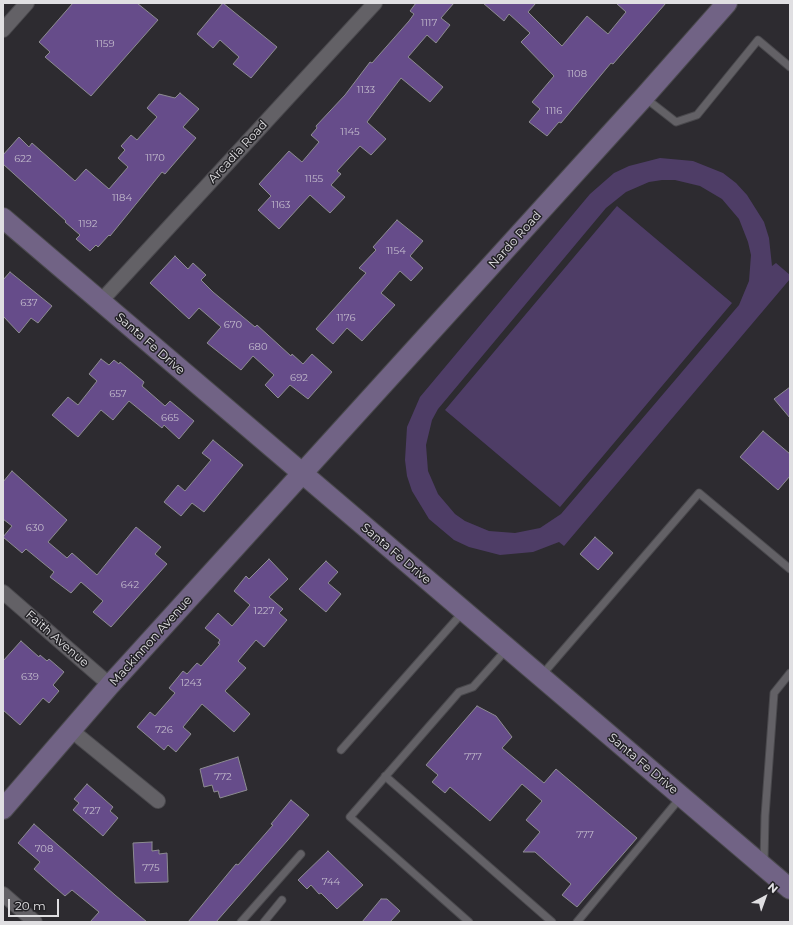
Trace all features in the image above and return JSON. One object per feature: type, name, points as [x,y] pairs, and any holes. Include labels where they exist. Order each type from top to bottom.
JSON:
[{"type":"street","points":[[3,30],[27,3]]},
{"type":"street","name":"Arcadia Road","points":[[101,301],[375,3]]},
{"type":"street","name":"Nardo Road","points":[[302,475],[644,97],[727,3]]},
{"type":"street","name":"Santa Fe Drive","points":[[3,218],[302,475],[790,889]]},
{"type":"street","name":"Mackinnon Avenue","points":[[3,809],[110,685],[302,475]]},
{"type":"street","name":"Faith Avenue","points":[[3,592],[110,685]]},
{"type":"street","points":[[71,730],[158,801]]},
{"type":"street","points":[[3,894],[35,922]]},
{"type":"lane","points":[[644,97],[676,122],[697,115],[758,40],[790,67]]},
{"type":"lane","points":[[540,677],[699,493],[790,569]]},
{"type":"lane","points":[[341,750],[463,611]]},
{"type":"lane","points":[[469,922],[350,817],[459,692],[474,686],[507,649]]},
{"type":"lane","points":[[763,866],[774,693],[790,673]]},
{"type":"lane","points":[[385,776],[552,922]]},
{"type":"lane","points":[[577,922],[681,797]]},
{"type":"lane","points":[[241,922],[301,854]]},
{"type":"lane","points":[[264,922],[282,900]]},
{"type":"shaded area","points":[[660,158],[693,161],[723,173],[736,183],[747,195],[764,222],[769,238],[772,266],[776,263],[790,275],[790,279],[564,546],[559,542],[533,552],[500,555],[469,547],[454,540],[429,519],[412,491],[407,476],[405,460],[407,427],[420,397],[590,194],[614,173],[629,166]],"holes":[[[675,180],[700,186],[722,199],[739,219],[748,242],[751,255],[749,281],[739,305],[561,514],[540,528],[515,533],[489,531],[465,521],[455,514],[438,494],[428,471],[426,445],[432,420],[438,409],[606,208],[626,192],[649,182]]]},
{"type":"shaded area","points":[[617,206],[732,303],[560,507],[445,410]]},
{"type":"building","points":[[73,3],[137,3],[158,20],[91,96],[45,57],[50,52],[39,42]]},
{"type":"building","points":[[223,3],[277,47],[251,78],[233,64],[239,57],[220,40],[213,48],[197,34]]},
{"type":"building","points":[[416,3],[454,3],[441,18],[450,25],[436,43],[427,35],[408,57],[443,87],[430,102],[401,78],[367,122],[386,139],[371,155],[360,146],[337,171],[341,174],[331,185],[345,197],[330,213],[310,195],[279,229],[258,210],[271,196],[259,184],[289,151],[302,162],[319,142],[311,135],[317,128],[316,126],[345,95],[370,62],[372,63],[409,21],[414,14],[410,11]]},
{"type":"building","points":[[483,3],[536,3],[528,12],[562,46],[587,16],[608,34],[626,12],[616,3],[666,3],[613,64],[611,63],[561,123],[559,122],[547,136],[529,122],[540,109],[532,102],[554,76],[521,42],[530,33],[509,14],[504,21]]},
{"type":"building","points":[[180,93],[199,109],[183,127],[196,138],[165,174],[162,172],[110,236],[109,235],[98,247],[96,245],[90,251],[76,239],[80,235],[65,222],[66,221],[3,164],[3,155],[19,137],[29,147],[32,143],[75,181],[86,169],[109,189],[128,167],[118,158],[125,150],[121,146],[131,135],[137,140],[157,117],[147,108],[159,94],[175,98]]},
{"type":"building","points":[[397,220],[423,241],[410,256],[423,268],[411,281],[400,271],[381,293],[395,305],[362,341],[347,328],[333,344],[316,329],[366,273],[359,268],[376,250],[373,247]]},
{"type":"building","points":[[175,256],[188,269],[193,263],[206,275],[201,280],[213,292],[255,327],[257,325],[291,356],[292,354],[303,364],[312,354],[332,372],[308,399],[290,385],[278,398],[265,385],[274,375],[253,356],[241,370],[207,343],[221,327],[199,308],[189,319],[150,283]]},
{"type":"building","points":[[10,272],[52,306],[38,323],[31,318],[19,333],[3,316],[3,280]]},
{"type":"building","points":[[101,359],[109,365],[114,360],[119,364],[120,362],[144,382],[142,386],[165,406],[170,401],[194,421],[179,439],[164,425],[162,428],[129,401],[113,420],[101,410],[78,437],[52,415],[68,397],[78,405],[97,381],[89,374]]},
{"type":"building","points":[[790,387],[790,418],[774,399]]},
{"type":"building","points":[[763,431],[790,454],[790,476],[778,490],[740,457]]},
{"type":"building","points":[[213,440],[243,465],[204,512],[192,503],[181,516],[164,502],[178,485],[185,491],[211,460],[202,453]]},
{"type":"building","points":[[12,471],[67,520],[48,542],[67,558],[72,553],[97,575],[136,527],[161,547],[155,554],[167,564],[111,627],[93,612],[103,601],[81,582],[71,593],[50,577],[54,572],[26,549],[22,553],[3,537],[12,526],[3,519],[3,482]]},
{"type":"building","points":[[595,537],[613,553],[598,570],[580,554]]},
{"type":"building","points":[[269,559],[288,579],[269,597],[283,609],[279,613],[287,620],[264,647],[256,640],[238,661],[246,668],[225,691],[250,714],[234,732],[202,704],[183,727],[191,734],[176,752],[168,745],[164,750],[137,727],[150,712],[155,716],[175,693],[169,688],[183,671],[187,674],[197,663],[201,666],[220,644],[218,643],[220,640],[205,628],[218,613],[232,626],[250,605],[234,591],[246,576],[249,579]]},
{"type":"building","points":[[326,561],[338,572],[328,583],[341,594],[326,612],[299,589]]},
{"type":"building","points":[[21,641],[39,657],[40,655],[47,661],[49,659],[64,672],[53,685],[59,691],[49,703],[43,698],[20,725],[3,710],[3,661]]},
{"type":"building","points":[[477,706],[496,716],[512,737],[502,748],[544,783],[556,769],[637,838],[577,907],[562,895],[571,884],[535,852],[523,852],[540,832],[526,820],[542,801],[522,784],[490,821],[450,787],[445,793],[432,782],[438,775],[426,765]]},
{"type":"building","points":[[238,757],[247,790],[220,798],[218,791],[214,792],[212,785],[204,787],[200,769]]},
{"type":"building","points":[[87,784],[113,807],[110,811],[118,818],[103,836],[73,810],[79,803],[74,799]]},
{"type":"building","points":[[291,800],[309,815],[216,922],[188,922],[236,864],[238,865],[273,825],[271,824]]},
{"type":"building","points":[[34,824],[147,922],[90,922],[99,912],[72,890],[65,896],[34,869],[40,862],[18,843]]},
{"type":"building","points":[[152,842],[152,851],[159,850],[159,854],[167,853],[168,882],[135,883],[133,843]]},
{"type":"building","points":[[328,851],[363,885],[337,909],[311,885],[307,889],[298,880]]},
{"type":"building","points":[[381,899],[387,899],[400,911],[390,922],[362,922]]}]
